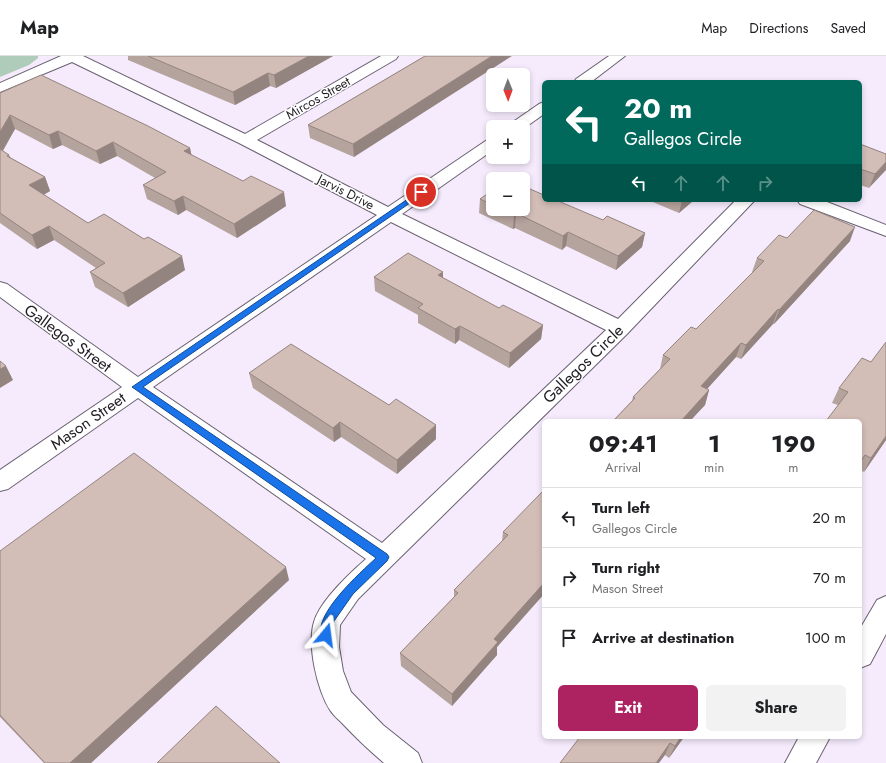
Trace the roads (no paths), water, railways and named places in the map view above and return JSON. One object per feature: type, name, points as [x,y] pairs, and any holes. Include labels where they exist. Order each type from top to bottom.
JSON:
[{"type":"street","name":"Jarvis Drive","points":[[73,56],[245,140],[389,214],[620,329]]},
{"type":"street","points":[[0,88],[73,56]]},
{"type":"street","name":"Mircos Street","points":[[245,140],[391,56]]},
{"type":"street","points":[[584,80],[618,56]]},
{"type":"street","points":[[526,120],[542,109]]},
{"type":"street","name":"Mason Street","points":[[0,482],[486,147]]},
{"type":"street","name":"Gallegos Circle","points":[[407,763],[373,735],[340,701],[329,671],[325,647],[327,622],[349,591],[620,329],[744,202]]},
{"type":"street","points":[[811,202],[886,231]]},
{"type":"street","name":"Gallegos Street","points":[[0,288],[137,387]]},
{"type":"street","points":[[137,387],[384,557]]},
{"type":"street","points":[[862,651],[886,608]]},
{"type":"street","points":[[800,763],[814,739]]}]
